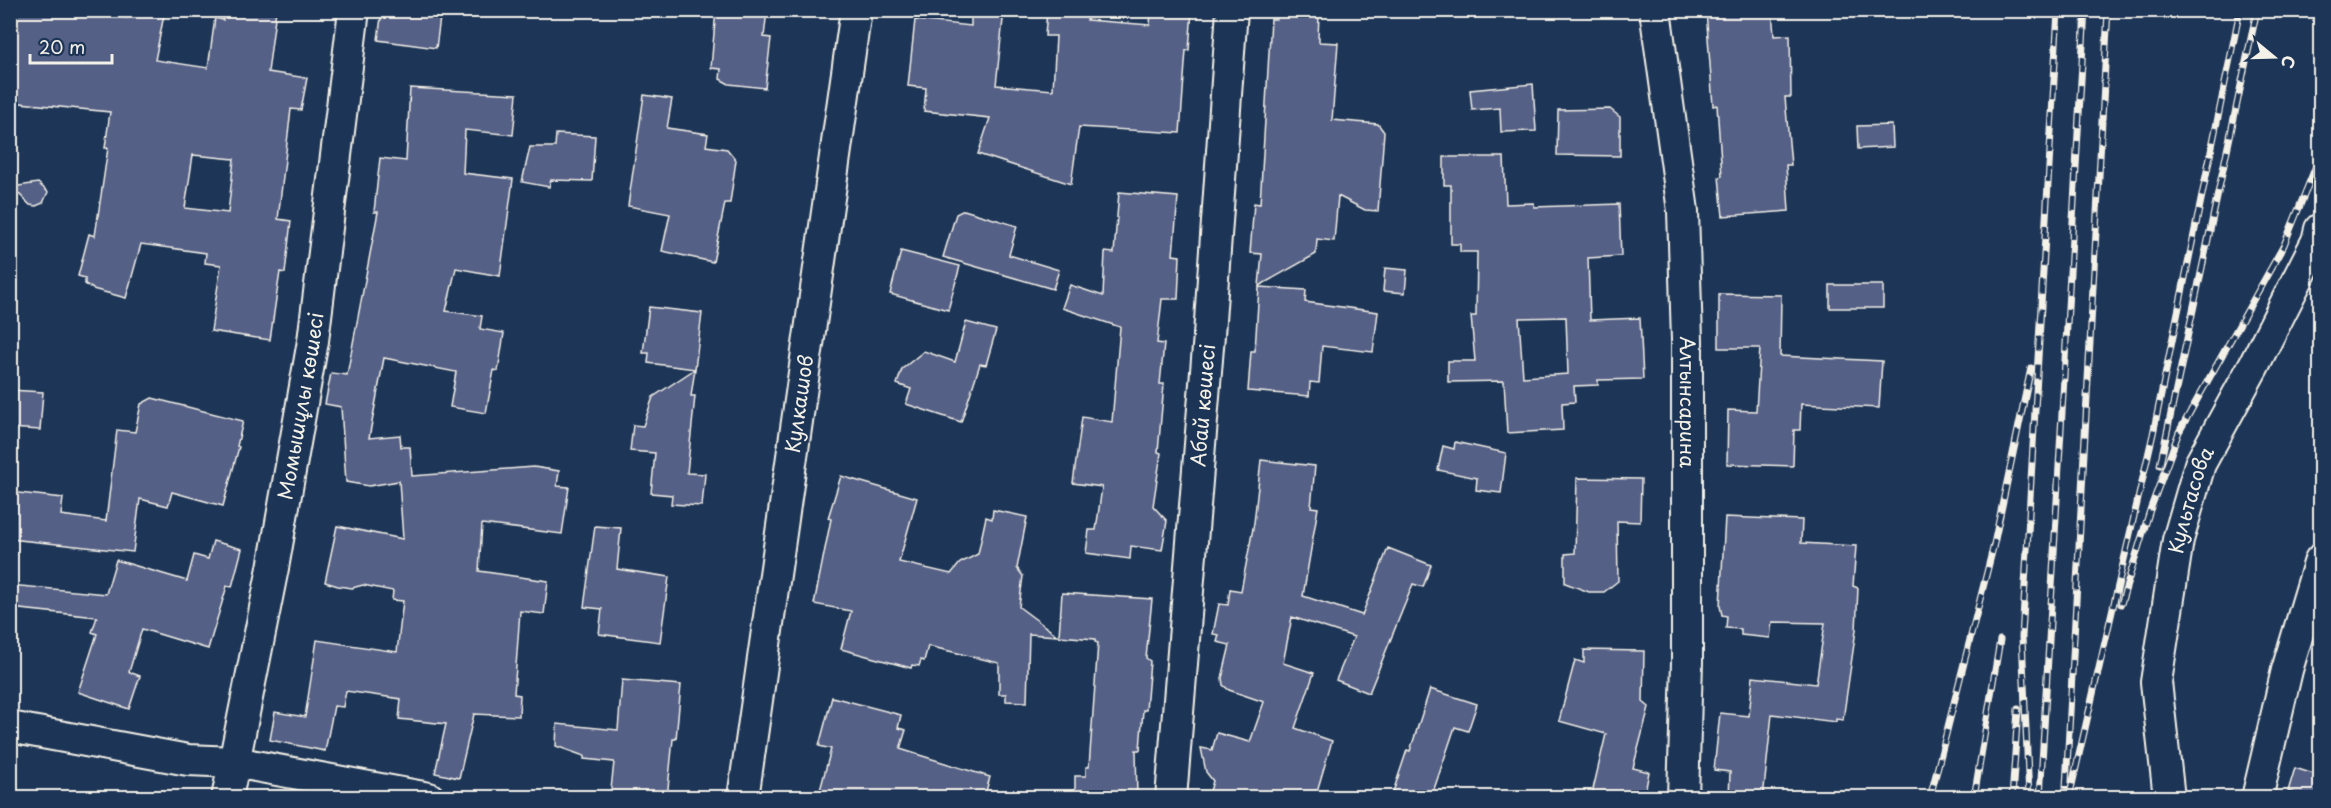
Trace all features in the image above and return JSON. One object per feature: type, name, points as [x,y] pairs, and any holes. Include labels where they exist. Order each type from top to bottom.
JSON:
[{"type":"street","name":"Момышұлы көшесі","points":[[227,798],[273,568],[313,341],[354,10]]},
{"type":"street","name":"Кулкашов","points":[[743,798],[856,10]]},
{"type":"street","name":"Абай көшесі","points":[[1171,798],[1232,10]]},
{"type":"street","name":"Алтынсарина","points":[[1655,10],[1683,211],[1686,305],[1687,662],[1683,798]]},
{"type":"street","name":"Культасова","points":[[2169,798],[2156,682],[2178,540],[2200,464],[2254,365],[2317,241],[2320,229]]},
{"type":"street","points":[[2257,798],[2288,670],[2320,560]]},
{"type":"street","points":[[10,727],[188,760],[234,762],[429,798]]},
{"type":"building","points":[[10,10],[74,10],[75,12],[128,18],[129,10],[165,10],[155,60],[208,68],[215,18],[223,20],[225,10],[276,10],[268,72],[307,78],[301,110],[291,109],[278,219],[291,221],[285,273],[280,272],[270,340],[211,331],[221,265],[205,263],[206,253],[141,244],[126,298],[93,289],[85,284],[85,278],[78,276],[89,234],[95,236],[108,148],[105,148],[110,112],[10,102]],"holes":[[[193,155],[234,159],[228,213],[185,208]]]},
{"type":"building","points":[[382,10],[441,10],[436,48],[378,40]]},
{"type":"building","points":[[716,10],[767,10],[764,37],[771,38],[765,88],[729,84],[720,79],[721,69],[711,68]]},
{"type":"building","points":[[971,10],[1004,10],[996,85],[1053,90],[1056,36],[1045,36],[1047,10],[1077,10],[1077,15],[1088,16],[1087,20],[1150,25],[1151,10],[1192,10],[1189,50],[1186,50],[1180,133],[1079,127],[1071,184],[978,154],[990,118],[924,111],[926,88],[908,86],[915,20],[971,26]]},
{"type":"building","points":[[1706,10],[1772,10],[1774,36],[1790,35],[1791,97],[1785,97],[1791,165],[1786,165],[1789,211],[1723,216],[1719,177],[1722,176],[1717,105],[1713,106]]},
{"type":"building","points":[[1276,14],[1319,16],[1319,42],[1338,43],[1332,120],[1378,124],[1384,132],[1378,211],[1365,210],[1338,196],[1334,241],[1317,239],[1316,254],[1259,286],[1262,254],[1250,253],[1254,203],[1260,204],[1271,19],[1276,19]]},
{"type":"building","points":[[1533,84],[1536,131],[1501,132],[1500,108],[1472,110],[1470,90]]},
{"type":"building","points":[[410,88],[517,94],[513,135],[465,130],[463,173],[513,179],[500,276],[456,268],[446,311],[482,316],[480,329],[504,333],[498,371],[494,370],[486,413],[450,407],[456,372],[384,358],[369,438],[400,435],[401,447],[410,447],[412,476],[534,467],[559,471],[557,486],[569,487],[562,534],[482,524],[479,571],[548,581],[544,614],[520,611],[514,694],[520,695],[519,716],[474,714],[459,778],[435,773],[446,724],[399,719],[401,699],[346,691],[343,707],[334,706],[325,751],[270,740],[275,712],[305,717],[317,640],[397,652],[403,601],[392,600],[393,591],[363,585],[352,588],[325,582],[337,526],[403,539],[399,481],[369,486],[346,482],[341,407],[325,404],[331,373],[347,375],[378,212],[374,212],[380,158],[406,161]]},
{"type":"building","points":[[644,95],[672,99],[667,128],[708,134],[706,146],[727,149],[736,160],[730,203],[725,203],[713,262],[662,251],[670,214],[628,206]]},
{"type":"building","points":[[1610,109],[1620,117],[1620,156],[1557,155],[1558,110]]},
{"type":"building","points":[[1892,125],[1893,147],[1858,149],[1857,126]]},
{"type":"building","points":[[556,134],[595,136],[592,181],[551,180],[549,187],[522,182],[530,147],[555,147]]},
{"type":"building","points":[[1444,157],[1504,157],[1506,204],[1534,203],[1534,207],[1619,204],[1621,256],[1588,258],[1590,320],[1640,318],[1643,379],[1598,380],[1598,385],[1574,386],[1575,402],[1562,403],[1563,430],[1507,433],[1504,381],[1448,382],[1448,361],[1475,361],[1471,316],[1476,316],[1477,252],[1460,252],[1460,244],[1451,244],[1451,185],[1444,185]],"holes":[[[1566,317],[1568,374],[1523,377],[1519,318]]]},
{"type":"building","points":[[38,183],[48,192],[43,203],[36,206],[30,205],[12,187]]},
{"type":"building","points":[[1119,192],[1178,197],[1173,255],[1180,256],[1178,299],[1162,299],[1157,343],[1164,344],[1160,384],[1164,384],[1158,452],[1161,453],[1153,506],[1167,521],[1162,550],[1131,546],[1130,559],[1086,553],[1089,530],[1096,530],[1102,487],[1073,483],[1082,417],[1112,422],[1120,327],[1062,308],[1070,285],[1103,296],[1105,252],[1114,253]]},
{"type":"building","points":[[964,210],[1017,226],[1009,255],[1059,270],[1053,289],[943,257],[956,214]]},
{"type":"building","points":[[901,251],[960,266],[948,310],[890,294]]},
{"type":"building","points":[[1385,268],[1407,270],[1405,293],[1383,291]]},
{"type":"building","points":[[1830,285],[1883,285],[1883,308],[1830,308]]},
{"type":"building","points":[[1259,287],[1306,290],[1305,302],[1378,312],[1373,352],[1322,346],[1319,383],[1310,382],[1309,396],[1248,391],[1251,351],[1255,351]]},
{"type":"building","points":[[1719,294],[1781,295],[1780,356],[1882,361],[1879,408],[1801,404],[1800,430],[1794,430],[1793,466],[1727,464],[1728,410],[1756,411],[1760,348],[1719,348]]},
{"type":"building","points":[[649,307],[702,313],[695,369],[648,363],[649,353],[643,353]]},
{"type":"building","points":[[966,322],[996,330],[986,365],[980,364],[961,422],[906,404],[911,389],[897,384],[902,369],[924,351],[955,362]]},
{"type":"building","points":[[695,369],[691,396],[695,396],[687,473],[705,474],[702,506],[671,504],[672,495],[651,493],[655,453],[630,451],[633,425],[643,426],[653,397]]},
{"type":"building","points":[[10,390],[43,392],[40,430],[10,428]]},
{"type":"building","points":[[152,398],[243,421],[237,446],[239,447],[223,506],[172,492],[168,506],[140,499],[133,552],[10,539],[10,492],[63,498],[61,515],[106,521],[117,430],[135,432],[141,404]]},
{"type":"building","points":[[1455,442],[1506,453],[1501,493],[1476,490],[1477,478],[1438,470],[1443,446],[1454,449]]},
{"type":"building","points":[[1261,460],[1315,466],[1311,507],[1318,508],[1303,596],[1362,615],[1388,548],[1431,565],[1423,587],[1413,584],[1369,693],[1336,680],[1354,637],[1292,617],[1283,663],[1314,673],[1295,728],[1332,741],[1315,798],[1208,798],[1213,781],[1206,772],[1201,748],[1212,750],[1217,733],[1250,742],[1264,702],[1229,690],[1223,685],[1222,678],[1230,645],[1217,642],[1219,635],[1213,634],[1219,604],[1228,605],[1230,589],[1241,591],[1254,523]]},
{"type":"building","points":[[841,476],[917,498],[899,562],[951,574],[960,563],[978,554],[986,517],[992,519],[993,510],[1027,517],[1017,568],[1023,576],[1019,607],[1058,636],[1029,634],[1027,702],[1006,701],[1006,694],[999,694],[999,663],[928,646],[924,661],[921,660],[919,666],[912,665],[911,668],[841,649],[851,611],[814,604],[831,519],[828,518]]},
{"type":"building","points":[[1577,478],[1641,479],[1640,522],[1617,521],[1618,581],[1604,592],[1589,592],[1565,583],[1565,554],[1575,553]]},
{"type":"building","points":[[1725,517],[1802,520],[1801,543],[1856,546],[1853,586],[1858,588],[1856,630],[1843,720],[1836,719],[1836,722],[1772,714],[1763,798],[1729,798],[1730,772],[1714,770],[1720,713],[1749,716],[1753,677],[1816,684],[1825,623],[1772,622],[1770,638],[1741,635],[1741,629],[1726,628],[1727,616],[1722,615],[1720,606]]},
{"type":"building","points":[[595,526],[621,528],[617,569],[669,577],[660,642],[599,634],[602,609],[584,607]]},
{"type":"building","points":[[213,541],[242,549],[232,587],[227,586],[208,649],[142,629],[129,672],[140,676],[129,709],[78,692],[97,634],[92,632],[97,617],[10,608],[10,585],[106,594],[116,560],[187,581],[194,555],[208,559]]},
{"type":"building","points":[[1062,593],[1152,599],[1146,658],[1150,661],[1146,710],[1143,710],[1140,750],[1136,750],[1137,798],[1075,798],[1075,776],[1086,776],[1086,767],[1089,767],[1098,643],[1095,639],[1059,636]]},
{"type":"building","points":[[1584,650],[1644,651],[1643,702],[1649,707],[1633,768],[1649,772],[1644,798],[1591,798],[1606,734],[1559,721],[1575,660],[1584,663]]},
{"type":"building","points":[[622,680],[681,685],[667,798],[610,798],[614,762],[584,759],[584,756],[556,746],[557,724],[618,730]]},
{"type":"building","points":[[1430,689],[1477,704],[1468,731],[1455,727],[1431,798],[1391,798],[1407,750],[1410,751]]},
{"type":"building","points":[[832,697],[901,715],[898,728],[906,730],[900,749],[990,777],[984,798],[818,798],[831,749],[819,746]]},
{"type":"building","points":[[2295,768],[2320,776],[2320,798],[2310,798],[2288,791]]},
{"type":"railway","points":[[2029,798],[2022,637],[2058,10]]},
{"type":"railway","points":[[2040,798],[2085,10]]},
{"type":"railway","points":[[2066,786],[2108,10]]},
{"type":"railway","points":[[2069,798],[2153,434],[2240,10]]},
{"type":"railway","points":[[2160,465],[2257,10]]},
{"type":"railway","points":[[2121,604],[2150,510],[2179,432],[2284,245],[2320,156]]},
{"type":"railway","points":[[1930,798],[1994,544],[2031,368]]},
{"type":"railway","points":[[1974,798],[2000,640]]},
{"type":"railway","points":[[2012,798],[2018,709]]}]
